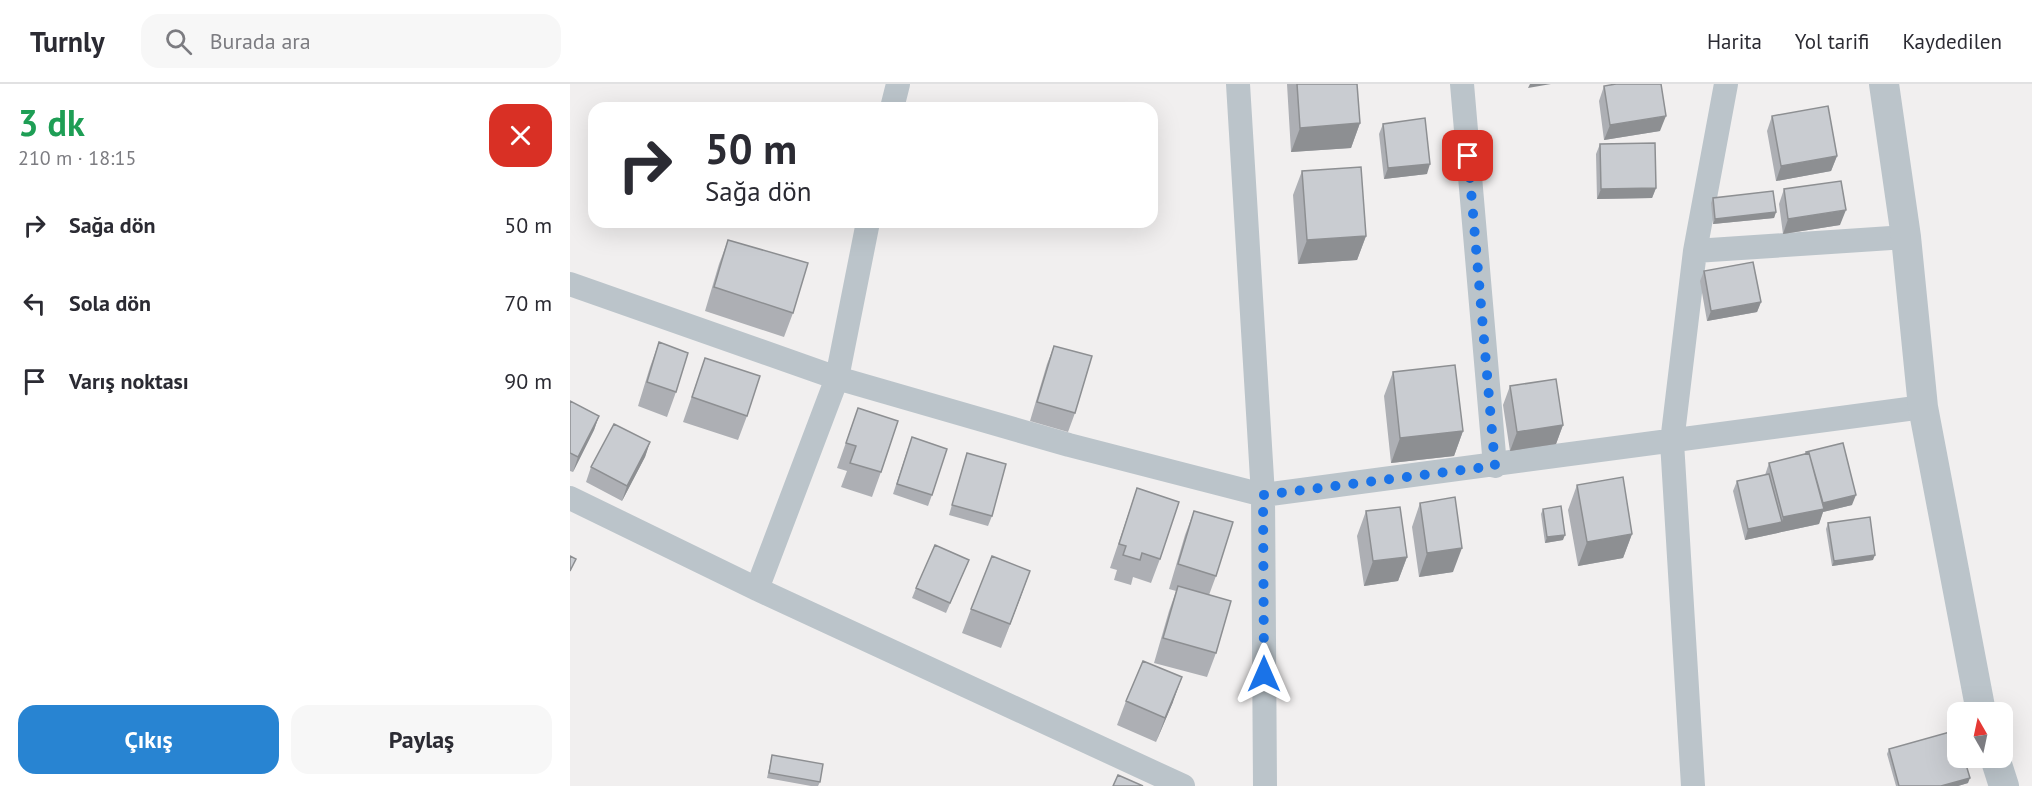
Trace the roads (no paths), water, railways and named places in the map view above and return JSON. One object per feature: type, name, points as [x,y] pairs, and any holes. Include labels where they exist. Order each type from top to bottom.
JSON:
[{"type":"street","points":[[894,102],[898,84]]},
{"type":"street","points":[[1238,84],[1263,495],[1265,786]]},
{"type":"street","points":[[1462,84],[1495,466]]},
{"type":"street","points":[[1693,786],[1672,442],[1695,251],[1726,84]]},
{"type":"street","points":[[1884,84],[1906,237],[1923,407],[1979,702]]},
{"type":"street","points":[[757,589],[837,378],[867,228]]},
{"type":"street","points":[[1695,251],[1906,237]]},
{"type":"street","points":[[570,284],[837,378],[1069,445],[1263,495],[1495,466],[1923,407]]},
{"type":"street","points":[[570,498],[757,589],[1183,786]]},
{"type":"street","points":[[1998,768],[2004,786]]}]
